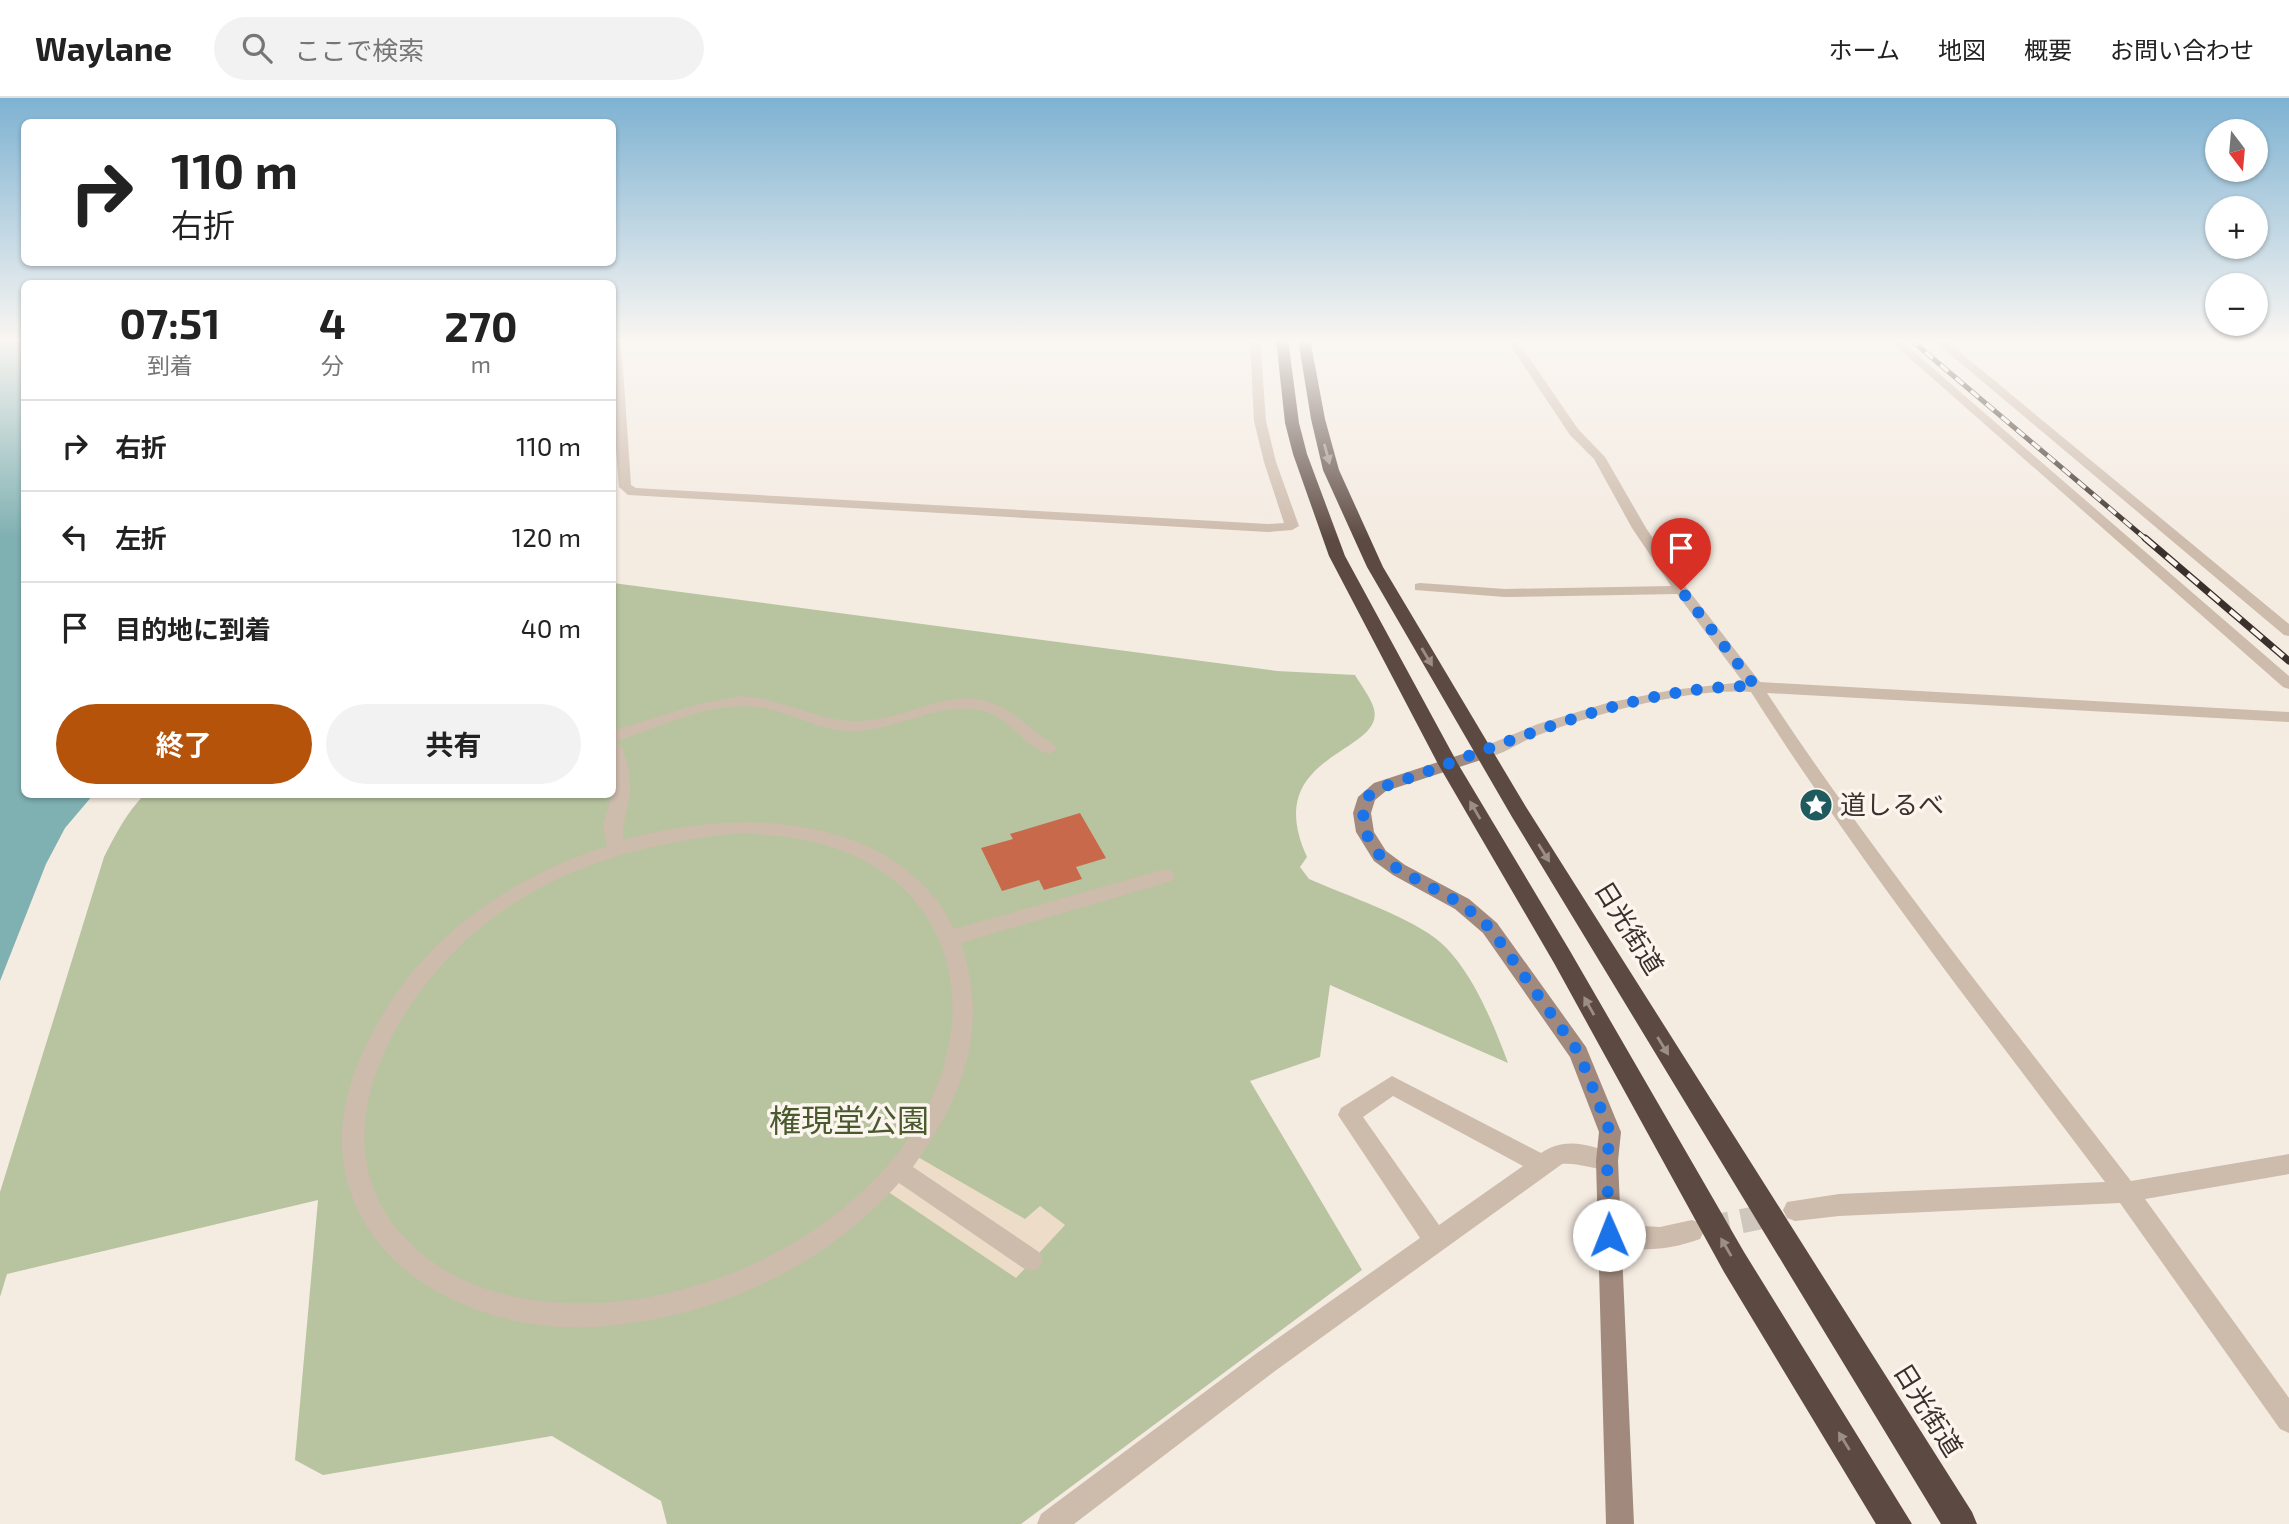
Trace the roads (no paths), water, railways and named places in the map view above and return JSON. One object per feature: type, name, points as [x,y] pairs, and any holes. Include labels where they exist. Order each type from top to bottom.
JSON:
[{"type":"highway","points":[[1290,406],[1292,423],[1334,547],[1448,764],[1562,957],[1734,1262],[1895,1524]]},
{"type":"highway","name":"日光街道","points":[[1317,406],[1325,450],[1343,499],[1375,567],[1484,753],[1960,1524]]},
{"type":"street","points":[[619,406],[625,487],[633,492],[1240,526],[1292,526],[1270,462],[1259,406]]},
{"type":"street","points":[[1556,406],[1574,432],[1598,457],[1639,528],[1681,590],[1755,686],[1817,782],[2126,1192],[2289,1420]]},
{"type":"street","points":[[1969,406],[2289,684]]},
{"type":"street","points":[[2017,406],[2289,632]]},
{"type":"street","points":[[1420,587],[1505,593],[1681,590]]},
{"type":"street","points":[[1620,1524],[1607,1161],[1610,1132],[1579,1053],[1519,967],[1481,920],[1462,904],[1399,870],[1380,856],[1365,832],[1363,813],[1367,797],[1380,788],[1484,753],[1504,742],[1619,704],[1678,692],[1755,686],[2289,717]]},
{"type":"street","points":[[616,736],[684,713],[740,702],[771,704],[811,721],[853,726],[887,721],[917,710],[962,703],[997,710],[1013,718],[1041,746],[1050,749]]},
{"type":"street","points":[[616,758],[622,778],[620,802],[612,825],[616,847]]},
{"type":"street","points":[[710,828],[766,828],[815,835],[859,850],[897,873],[928,902],[951,938],[959,958],[965,991],[965,1026],[961,1051],[943,1102],[928,1128],[897,1169],[838,1226],[776,1266],[705,1295],[668,1306],[582,1316],[541,1314],[501,1307],[466,1295],[435,1279],[408,1259],[387,1235],[370,1209],[359,1181],[354,1152],[354,1122],[359,1091],[382,1032],[419,977],[467,929],[544,878],[616,847],[648,838],[710,828]]},
{"type":"street","points":[[951,938],[1165,876]]},
{"type":"street","points":[[1436,1241],[1349,1115],[1392,1086],[1543,1164]]},
{"type":"street","points":[[1051,1524],[1266,1362],[1557,1154],[1577,1152],[1607,1161]]},
{"type":"street","points":[[1795,1210],[1839,1205],[2126,1192],[2289,1164]]},
{"type":"street","points":[[897,1169],[1031,1260]]},
{"type":"street","points":[[1609,1235],[1660,1238],[1692,1231]]},
{"type":"water","points":[[0,406],[21,406],[21,798],[90,798],[65,828],[46,864],[0,981]]},
{"type":"tunnel","points":[[1706,1228],[1778,1214]]},
{"type":"railway","points":[[1988,406],[2147,540]]},
{"type":"railway","points":[[2145,538],[2289,661]]},
{"type":"place","name":"道しるべ","points":[[1816,805]]},
{"type":"park label","name":"権現堂公園","points":[[849,1121]]}]
